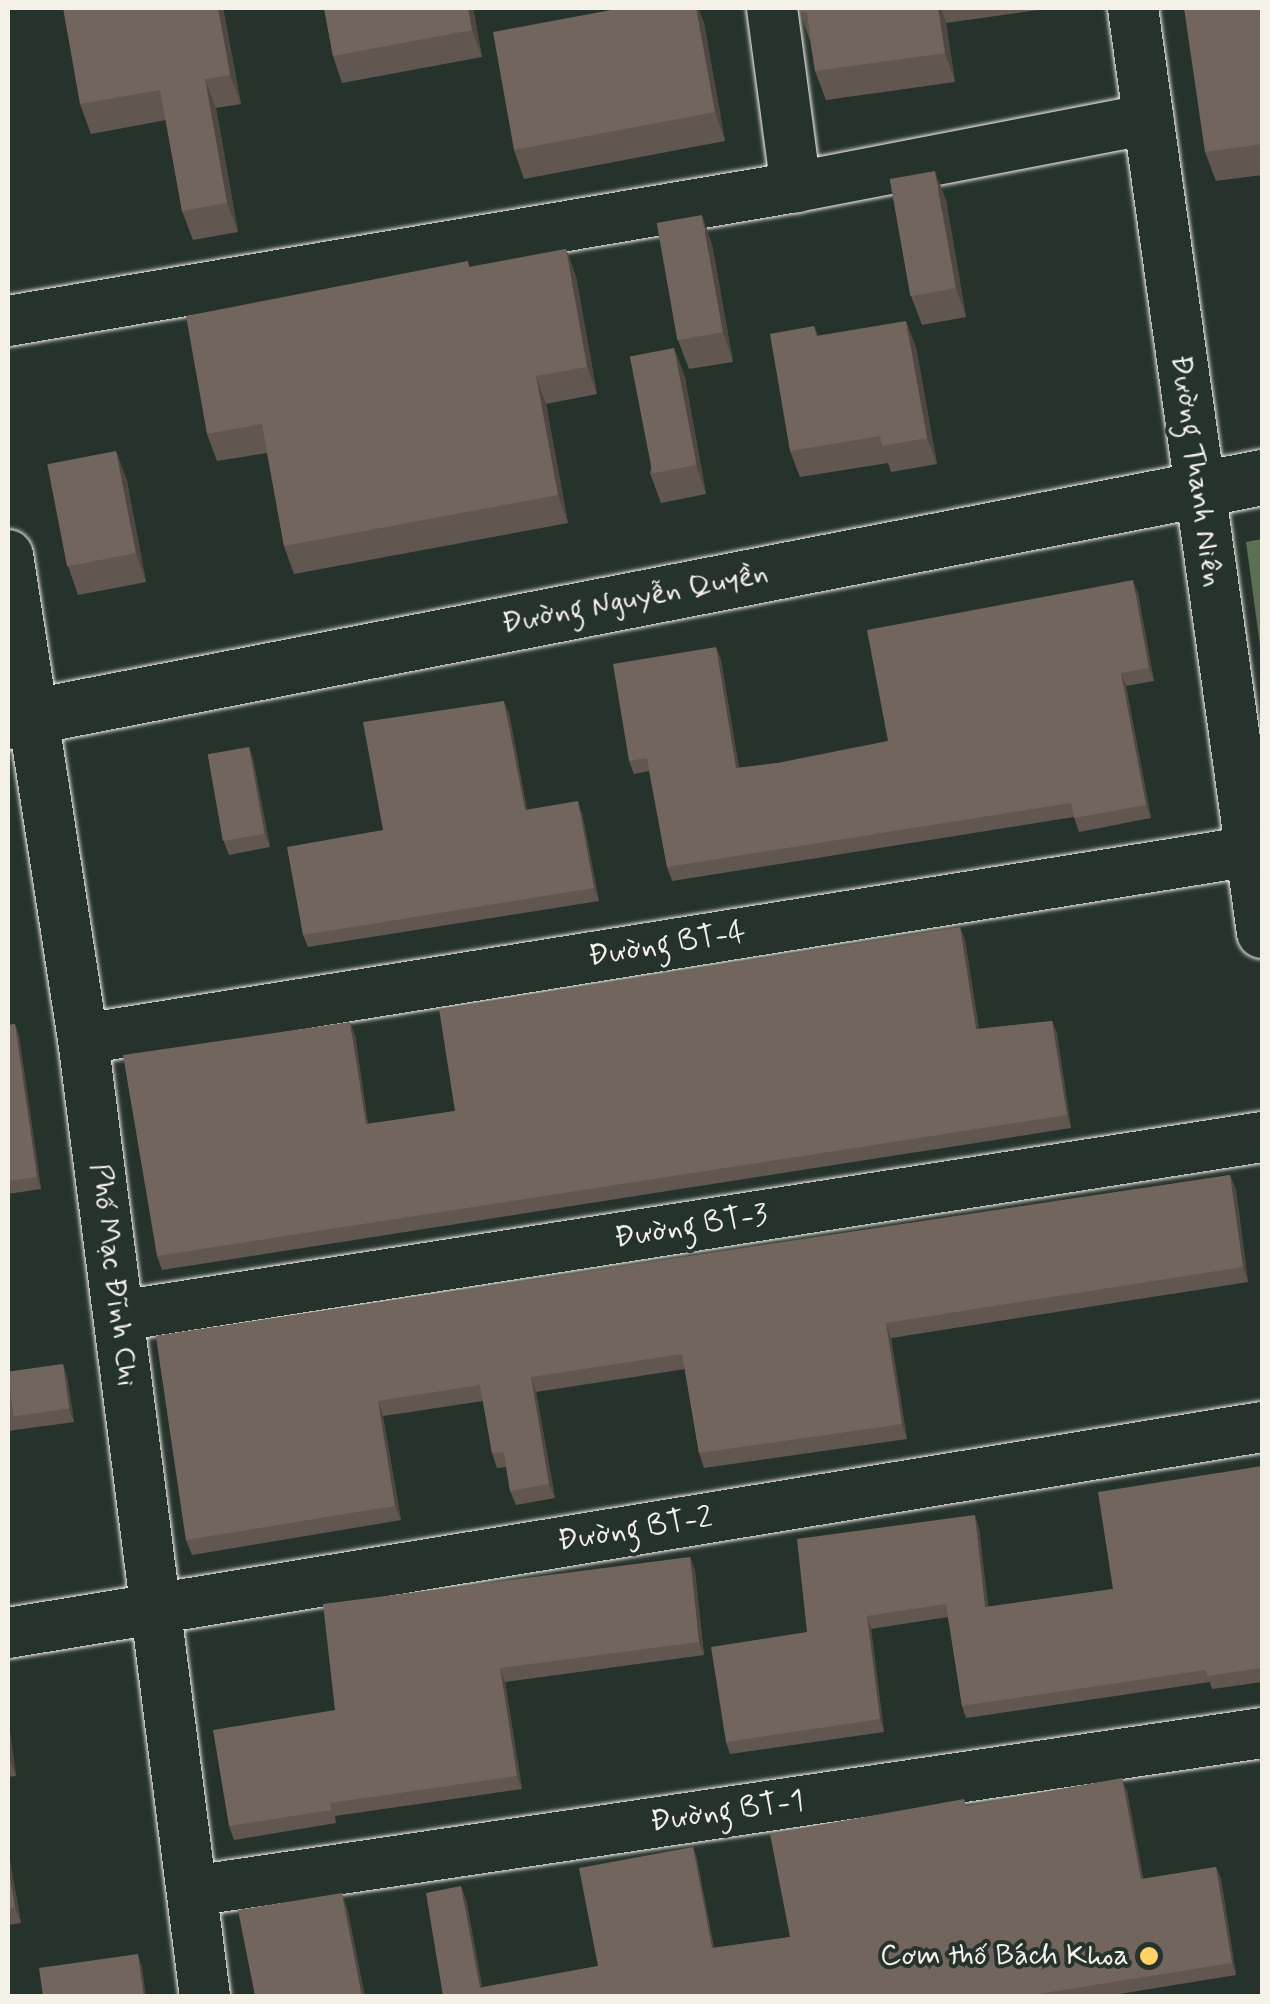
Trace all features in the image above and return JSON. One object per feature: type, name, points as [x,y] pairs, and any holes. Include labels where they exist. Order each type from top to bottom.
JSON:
[{"type":"street","points":[[772,8],[796,188]]},
{"type":"street","name":"Đường Thanh Niên","points":[[1133,8],[1262,933]]},
{"type":"street","points":[[8,320],[796,188],[1148,119]]},
{"type":"street","name":"Đường Nguyễn Quyền","points":[[20,718],[1262,477]]},
{"type":"street","name":"Phố Mạc Đĩnh Chi","points":[[8,555],[20,718],[83,1039],[206,1996]]},
{"type":"street","name":"Đường BT-4","points":[[83,1039],[1251,851]]},
{"type":"street","name":"Đường BT-3","points":[[118,1316],[1262,1137]]},
{"type":"street","name":"Đường BT-2","points":[[8,1634],[1262,1427]]},
{"type":"street","name":"Đường BT-1","points":[[192,1891],[1262,1733]]},
{"type":"green space","points":[[1262,539],[1262,660],[1246,542]]},
{"type":"building","points":[[63,8],[218,8],[230,75],[205,79],[227,203],[182,211],[160,90],[80,104]]},
{"type":"building","points":[[324,8],[468,8],[472,30],[333,56]]},
{"type":"building","points":[[622,8],[696,8],[715,112],[514,150],[493,32]]},
{"type":"building","points":[[799,8],[938,8],[945,53],[815,71],[807,12],[800,12]]},
{"type":"building","points":[[1184,8],[1262,8],[1262,144],[1205,152]]},
{"type":"building","points":[[935,171],[956,288],[910,296],[890,179]]},
{"type":"building","points":[[702,215],[723,332],[677,340],[657,223]]},
{"type":"building","points":[[566,249],[587,367],[536,376],[558,495],[284,546],[262,424],[207,434],[186,316],[468,261],[469,267]]},
{"type":"building","points":[[906,321],[927,438],[882,446],[880,436],[790,451],[770,334],[814,326],[816,336]]},
{"type":"building","points":[[674,348],[697,465],[653,473],[630,357]]},
{"type":"building","points":[[116,451],[136,553],[67,566],[47,464]]},
{"type":"building","points":[[1133,580],[1149,668],[1121,673],[1146,805],[1074,818],[1071,803],[667,867],[647,758],[629,761],[613,664],[716,647],[736,768],[778,763],[888,741],[867,630]]},
{"type":"building","points":[[504,701],[525,810],[578,801],[594,888],[303,935],[287,847],[383,830],[363,722]]},
{"type":"building","points":[[249,747],[264,834],[223,841],[208,754]]},
{"type":"building","points":[[960,927],[976,1029],[1052,1021],[1067,1115],[157,1256],[123,1055],[350,1022],[366,1124],[455,1111],[439,1009]]},
{"type":"building","points":[[15,1024],[37,1177],[8,1181],[8,1025]]},
{"type":"building","points":[[1230,1175],[1243,1267],[886,1323],[902,1424],[699,1453],[682,1354],[531,1377],[549,1484],[510,1491],[504,1452],[492,1453],[480,1385],[378,1401],[395,1506],[186,1540],[156,1336]]},
{"type":"building","points":[[63,1364],[69,1409],[14,1416],[8,1372]]},
{"type":"building","points":[[1262,1466],[1262,1668],[1207,1676],[1206,1670],[962,1706],[946,1604],[867,1616],[880,1719],[726,1742],[711,1647],[807,1632],[797,1539],[975,1515],[985,1607],[1113,1589],[1098,1492]]},
{"type":"building","points":[[690,1557],[699,1642],[500,1668],[517,1776],[330,1803],[331,1810],[229,1826],[213,1730],[335,1710],[323,1604]]},
{"type":"building","points":[[1122,1778],[1141,1879],[1216,1867],[1232,1963],[1026,1996],[443,1996],[426,1893],[461,1886],[480,1988],[598,1966],[579,1868],[693,1847],[712,1948],[790,1937],[770,1834],[964,1799],[966,1806]]},
{"type":"building","points":[[8,1865],[15,1908],[8,1909]]},
{"type":"building","points":[[342,1893],[362,1996],[255,1996],[238,1910]]},
{"type":"building","points":[[138,1954],[144,1996],[43,1996],[39,1968]]},
{"type":"place","name":"Cơm thố Bách Khoa","points":[[1149,1956]]}]
